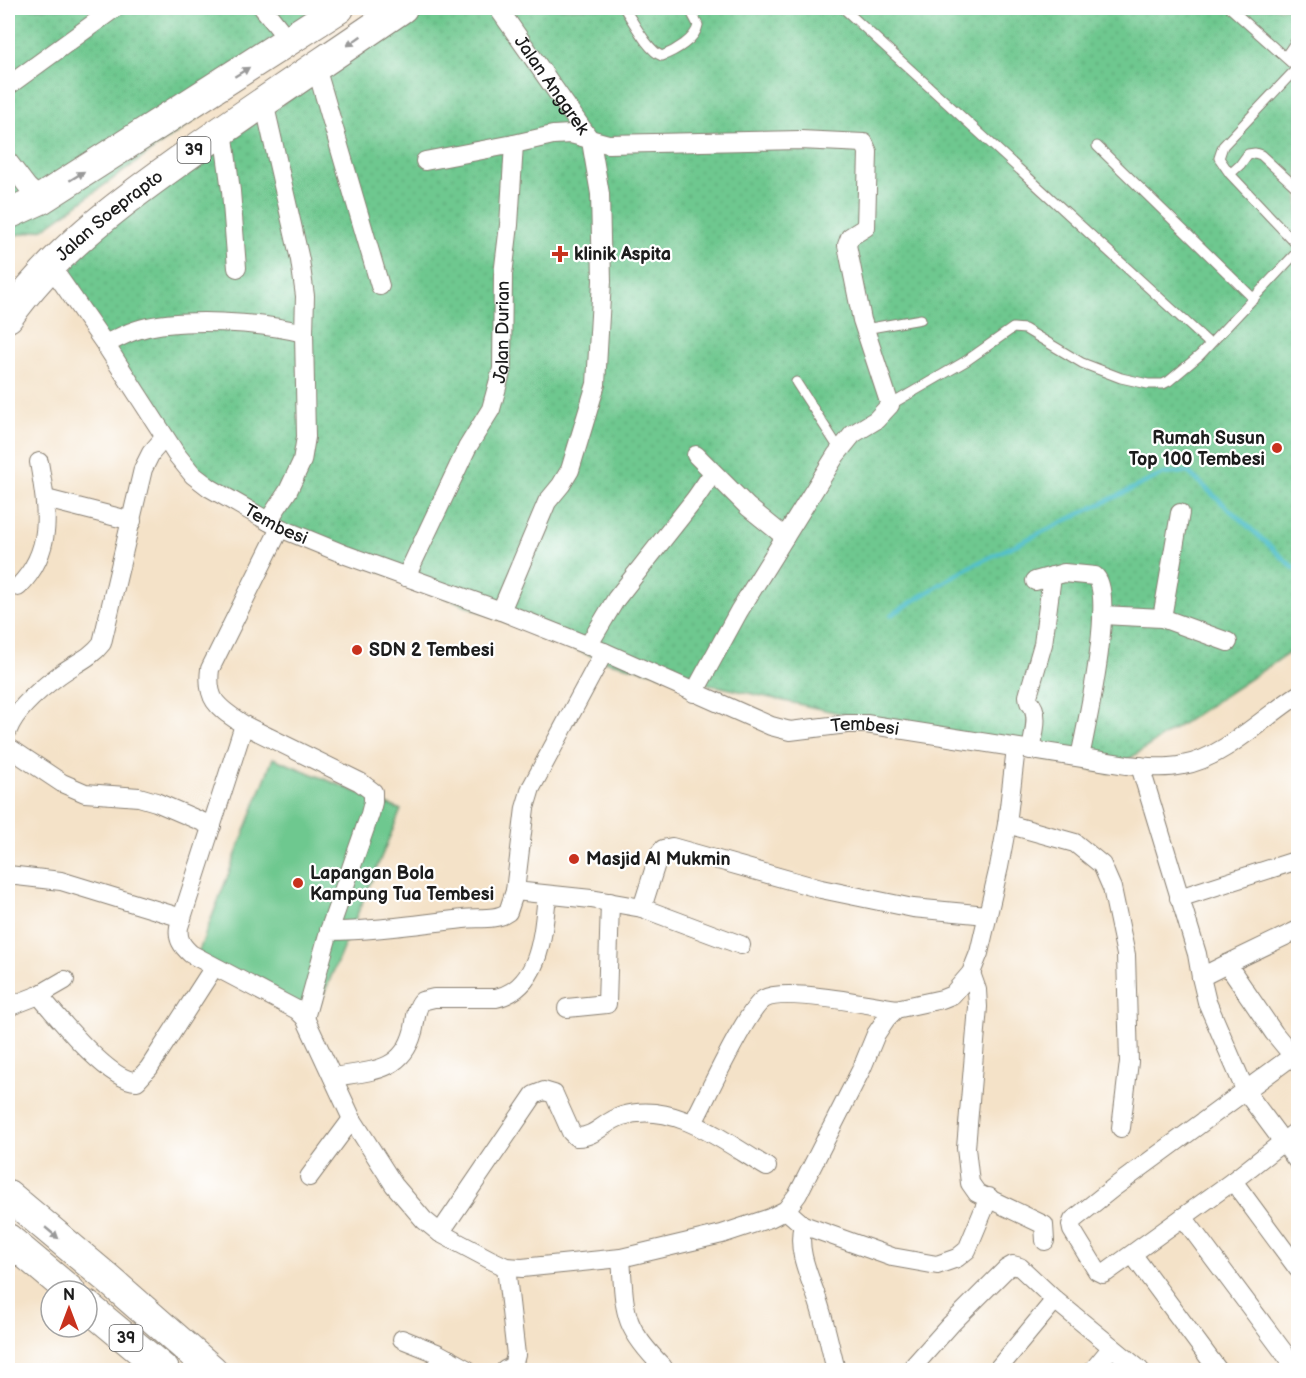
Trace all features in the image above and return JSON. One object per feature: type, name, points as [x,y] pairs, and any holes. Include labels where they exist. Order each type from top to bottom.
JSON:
[{"type":"highway","name":"39","points":[[10,210],[41,199],[339,8]]},
{"type":"highway","name":"Jalan Soeprapto","points":[[8,317],[50,265],[124,201],[223,130],[402,8]]},
{"type":"highway","name":"39","points":[[8,1195],[107,1278],[212,1371]]},
{"type":"highway","points":[[8,1239],[56,1279]]},
{"type":"highway","name":"39","points":[[99,1316],[164,1371]]},
{"type":"street","points":[[8,86],[116,8]]},
{"type":"street","points":[[263,8],[289,41]]},
{"type":"street","name":"Jalan Anggrek","points":[[498,8],[591,141],[600,194],[602,281],[596,384],[570,470],[547,502],[501,611]]},
{"type":"street","points":[[316,68],[380,286]]},
{"type":"street","points":[[264,102],[300,260],[305,296],[306,437],[302,461],[210,669],[208,686],[212,698],[222,709],[244,724],[360,782],[373,792],[374,802],[329,932],[305,1018]]},
{"type":"street","points":[[223,130],[237,268]]},
{"type":"street","points":[[425,161],[553,135],[571,135],[608,144],[800,140],[853,141],[866,144],[869,170],[866,227],[850,237],[846,244],[853,284],[865,329],[890,405],[876,420],[853,434],[840,450],[739,610],[694,693]]},
{"type":"street","name":"Jalan Durian","points":[[406,576],[467,448],[491,409],[502,369],[503,275],[514,144]]},
{"type":"street","points":[[8,161],[27,186],[41,199]]},
{"type":"street","name":"Tembesi","points":[[50,265],[105,344],[164,438],[193,475],[210,488],[274,525],[346,555],[501,611],[596,649],[771,726],[790,731],[866,724],[1140,766],[1184,765],[1209,756],[1233,742],[1299,695]]},
{"type":"street","points":[[105,344],[140,329],[184,324],[246,325],[304,333]]},
{"type":"street","points":[[8,730],[13,707],[95,652],[102,643],[143,469],[151,453],[164,438]]},
{"type":"street","points":[[696,455],[748,507],[785,537]]},
{"type":"street","points":[[18,587],[30,576],[45,537],[46,500],[39,462]]},
{"type":"street","points":[[329,932],[363,932],[465,918],[500,917],[508,912],[515,891],[525,808],[531,788],[596,649],[616,598],[713,473]]},
{"type":"street","points":[[46,500],[132,521]]},
{"type":"street","points":[[1162,618],[1180,513]]},
{"type":"street","points":[[693,1124],[733,1045],[752,1012],[764,999],[783,995],[897,1009],[952,995],[971,973],[980,953],[1024,749],[1035,714],[1034,706],[1029,702],[1028,696],[1043,644],[1044,579],[1064,573],[1083,573],[1097,577],[1101,586],[1102,615],[1096,671],[1080,757]]},
{"type":"street","points":[[1102,615],[1162,618],[1228,642]]},
{"type":"street","points":[[244,724],[182,918],[178,933],[181,944],[191,954],[297,1010],[305,1018],[352,1119],[394,1185],[424,1220],[440,1233],[506,1267],[522,1268],[621,1258],[722,1234],[770,1218],[786,1210],[798,1194],[862,1068],[876,1034],[886,1019],[897,1009]]},
{"type":"street","points":[[8,747],[62,783],[85,792],[139,797],[212,826]]},
{"type":"street","points":[[1140,766],[1197,954],[1207,1002],[1246,1092],[1299,1162]]},
{"type":"street","points":[[1007,824],[1075,843],[1102,865],[1112,888],[1126,955],[1129,1062],[1121,1128]]},
{"type":"street","points":[[642,908],[659,854],[663,849],[672,847],[833,891],[914,908],[987,915]]},
{"type":"street","points":[[1179,898],[1299,860]]},
{"type":"street","points":[[8,875],[61,881],[182,918]]},
{"type":"street","points":[[515,891],[591,899],[642,908],[741,945]]},
{"type":"street","points":[[333,1077],[386,1066],[399,1059],[406,1050],[420,1004],[427,999],[496,998],[518,989],[539,952],[547,894]]},
{"type":"street","points":[[567,1008],[607,1004],[610,902]]},
{"type":"street","points":[[1201,977],[1299,930]]},
{"type":"street","points":[[1227,964],[1274,1033],[1293,1052],[1246,1092],[1113,1188],[1073,1220],[1072,1230],[1098,1272],[1103,1274],[1133,1255],[1299,1130]]},
{"type":"street","points":[[39,995],[82,1045],[109,1068],[128,1080],[137,1081],[149,1068],[214,967]]},
{"type":"street","points":[[971,973],[977,990],[978,1006],[966,1148],[970,1183],[978,1193],[1044,1225],[1046,1241]]},
{"type":"street","points":[[8,1007],[39,995],[65,980]]},
{"type":"street","points":[[440,1233],[527,1104],[539,1092],[548,1091],[554,1094],[571,1132],[576,1137],[587,1136],[614,1119],[639,1113],[656,1113],[693,1124],[767,1167]]},
{"type":"street","points":[[309,1177],[352,1119]]},
{"type":"street","points":[[1233,1181],[1299,1269]]},
{"type":"street","points":[[786,1210],[803,1225],[892,1257],[937,1265],[957,1258],[967,1250],[989,1197]]},
{"type":"street","points":[[1183,1217],[1297,1371]]},
{"type":"street","points":[[803,1225],[801,1244],[821,1309],[836,1371]]},
{"type":"street","points":[[1133,1255],[1218,1371]]},
{"type":"street","points":[[621,1258],[625,1308],[629,1324],[643,1347],[663,1367]]},
{"type":"street","points":[[910,1371],[951,1324],[1006,1269],[1013,1265],[1020,1267],[1055,1300],[1140,1371]]},
{"type":"street","points":[[505,1371],[513,1366],[516,1355],[506,1267]]},
{"type":"street","points":[[997,1371],[1055,1300]]},
{"type":"street","points":[[402,1339],[449,1359],[468,1371]]},
{"type":"street","points":[[1093,1371],[1112,1347]]},
{"type":"street","points":[[432,1371],[449,1359]]},
{"type":"lane","points":[[624,8],[643,37],[656,53],[662,56],[696,33],[698,25],[689,8]]},
{"type":"lane","points":[[843,8],[1210,344]]},
{"type":"lane","points":[[1230,8],[1298,69],[1223,146],[1219,158],[1230,174],[1299,246]]},
{"type":"lane","points":[[1285,57],[1299,38]]},
{"type":"lane","points":[[1097,146],[1254,299]]},
{"type":"lane","points":[[1230,174],[1248,154],[1255,153],[1261,155],[1299,189]]},
{"type":"lane","points":[[890,405],[966,360],[1013,328],[1024,329],[1082,363],[1121,378],[1148,384],[1163,384],[1186,368],[1299,251]]},
{"type":"lane","points":[[865,329],[921,319]]},
{"type":"lane","points":[[796,382],[840,450]]},
{"type":"green space","points":[[8,8],[355,8],[295,48],[43,229],[8,237]]},
{"type":"green space","points":[[420,8],[1298,8],[1298,647],[1108,773],[604,661],[286,533],[194,475],[53,263]]},
{"type":"green space","name":"Lapangan Bola Kampung Tua Tembesi","points":[[273,758],[401,810],[315,1015],[197,956]]},
{"type":"waterway","points":[[891,615],[967,568],[1163,474],[1188,472],[1294,568],[1298,568]]},
{"type":"place","name":"klinik Aspita","points":[[560,254]]},
{"type":"place","name":"Rumah Susun Top 100 Tembesi","points":[[1277,448]]},
{"type":"place","name":"SDN 2 Tembesi","points":[[357,650]]},
{"type":"place","name":"Masjid Al Mukmin","points":[[574,859]]},
{"type":"place","name":"Lapangan Bola Kampung Tua Tembesi","points":[[298,883]]}]
